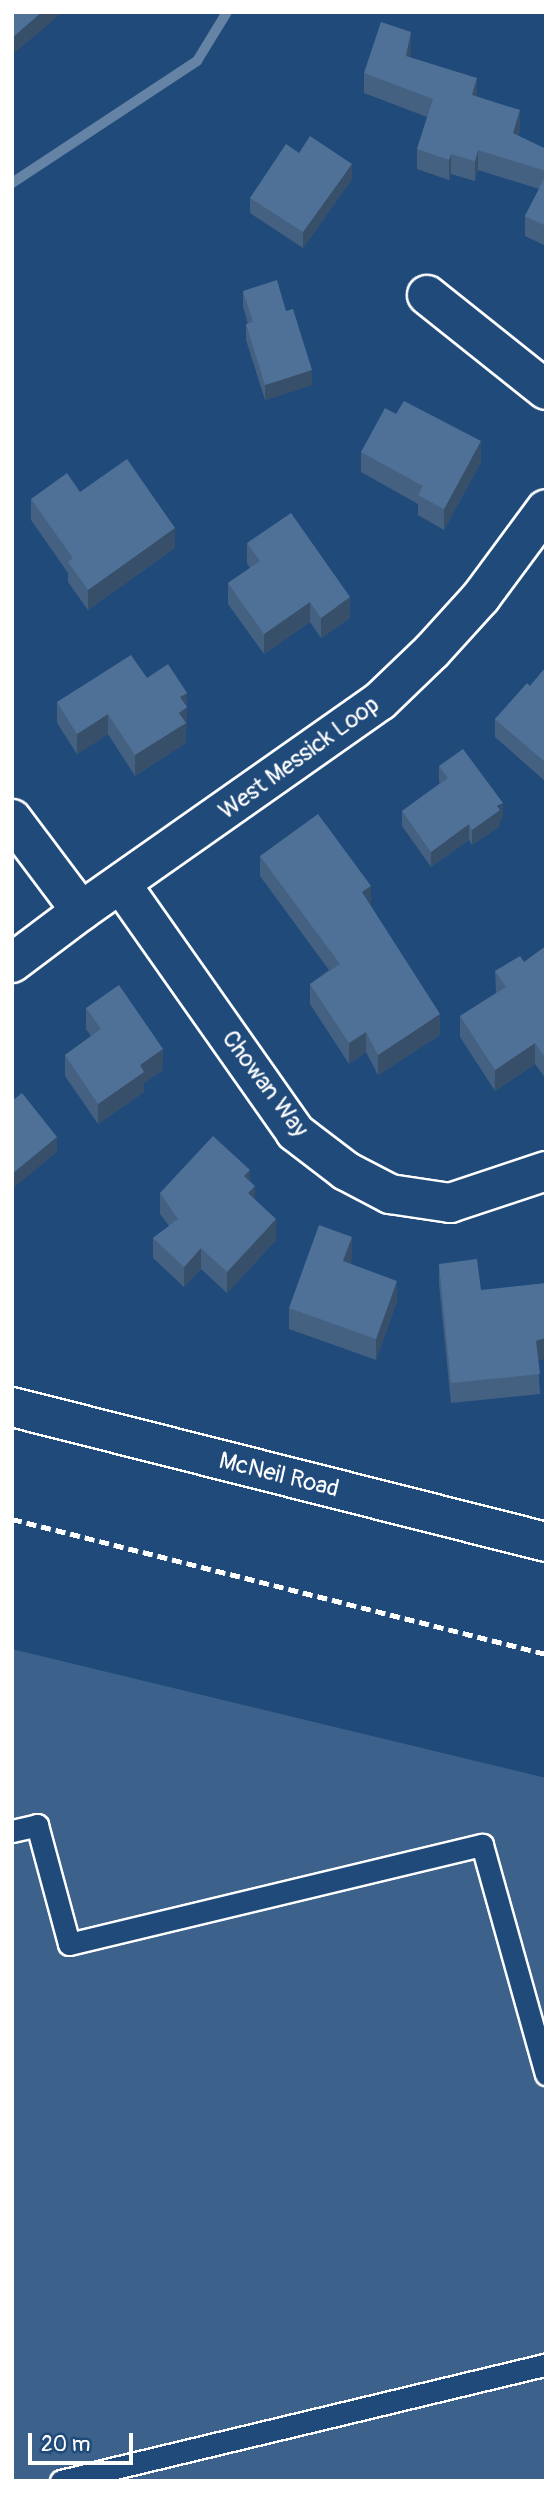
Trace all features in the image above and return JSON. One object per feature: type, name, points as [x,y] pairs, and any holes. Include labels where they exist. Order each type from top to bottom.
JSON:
[{"type":"street","points":[[427,295],[546,390]]},
{"type":"street","name":"West Messick Loop","points":[[12,963],[81,911],[380,701],[432,651],[481,597],[546,509]]},
{"type":"street","points":[[12,818],[81,911]]},
{"type":"street","name":"Chowan Way","points":[[121,884],[295,1132],[346,1171],[390,1194],[450,1203],[546,1171]]},
{"type":"street","name":"McNeil Road","points":[[12,1407],[546,1542]]},
{"type":"lane","points":[[12,1832],[37,1825],[69,1944],[482,1845],[546,2074]]},
{"type":"lane","points":[[61,2481],[546,2365]]},
{"type":"shaded area","points":[[12,1649],[546,1778],[546,2481],[12,2481]]},
{"type":"building","points":[[12,12],[42,12],[12,38]]},
{"type":"building","points":[[381,22],[411,32],[406,56],[477,78],[472,95],[520,110],[513,133],[546,149],[546,171],[478,150],[475,161],[451,154],[449,160],[417,149],[433,99],[364,73]]},
{"type":"building","points":[[310,136],[352,164],[303,232],[250,198],[286,144],[299,153]]},
{"type":"building","points":[[546,175],[546,226],[525,216]]},
{"type":"building","points":[[277,280],[286,311],[293,309],[312,370],[265,385],[246,324],[253,322],[243,291]]},
{"type":"building","points":[[404,401],[481,441],[444,509],[418,495],[423,486],[361,452],[385,408],[396,414]]},
{"type":"building","points":[[127,459],[175,528],[88,590],[68,562],[73,558],[31,499],[67,473],[80,492]]},
{"type":"building","points":[[291,513],[350,597],[321,618],[310,602],[264,634],[228,583],[260,561],[247,543]]},
{"type":"building","points":[[131,655],[147,678],[168,664],[187,693],[180,697],[187,707],[179,713],[186,723],[135,755],[108,714],[77,734],[57,702]]},
{"type":"building","points":[[546,667],[546,763],[495,719],[527,683],[530,686]]},
{"type":"building","points":[[463,749],[503,803],[497,806],[500,810],[472,830],[469,824],[431,852],[402,811],[448,778],[439,766]]},
{"type":"building","points":[[318,814],[371,886],[362,892],[440,1014],[378,1055],[366,1032],[349,1043],[310,984],[340,964],[260,856]]},
{"type":"building","points":[[546,946],[546,1059],[535,1043],[495,1070],[460,1016],[506,987],[495,971],[520,956],[524,962]]},
{"type":"building","points":[[119,985],[163,1049],[140,1065],[144,1072],[98,1104],[65,1055],[101,1029],[86,1008]]},
{"type":"building","points":[[22,1093],[57,1137],[12,1174],[12,1101]]},
{"type":"building","points":[[213,1136],[250,1170],[244,1176],[255,1186],[248,1193],[276,1219],[227,1272],[201,1248],[184,1267],[153,1238],[178,1219],[160,1193]]},
{"type":"building","points":[[319,1225],[352,1237],[343,1261],[397,1281],[376,1339],[289,1308]]},
{"type":"building","points":[[477,1259],[481,1290],[546,1283],[546,1338],[536,1341],[540,1374],[451,1383],[439,1264]]},
{"type":"waterway","points":[[12,183],[197,61],[227,12]]},
{"type":"railway","points":[[12,1519],[546,1654]]}]
